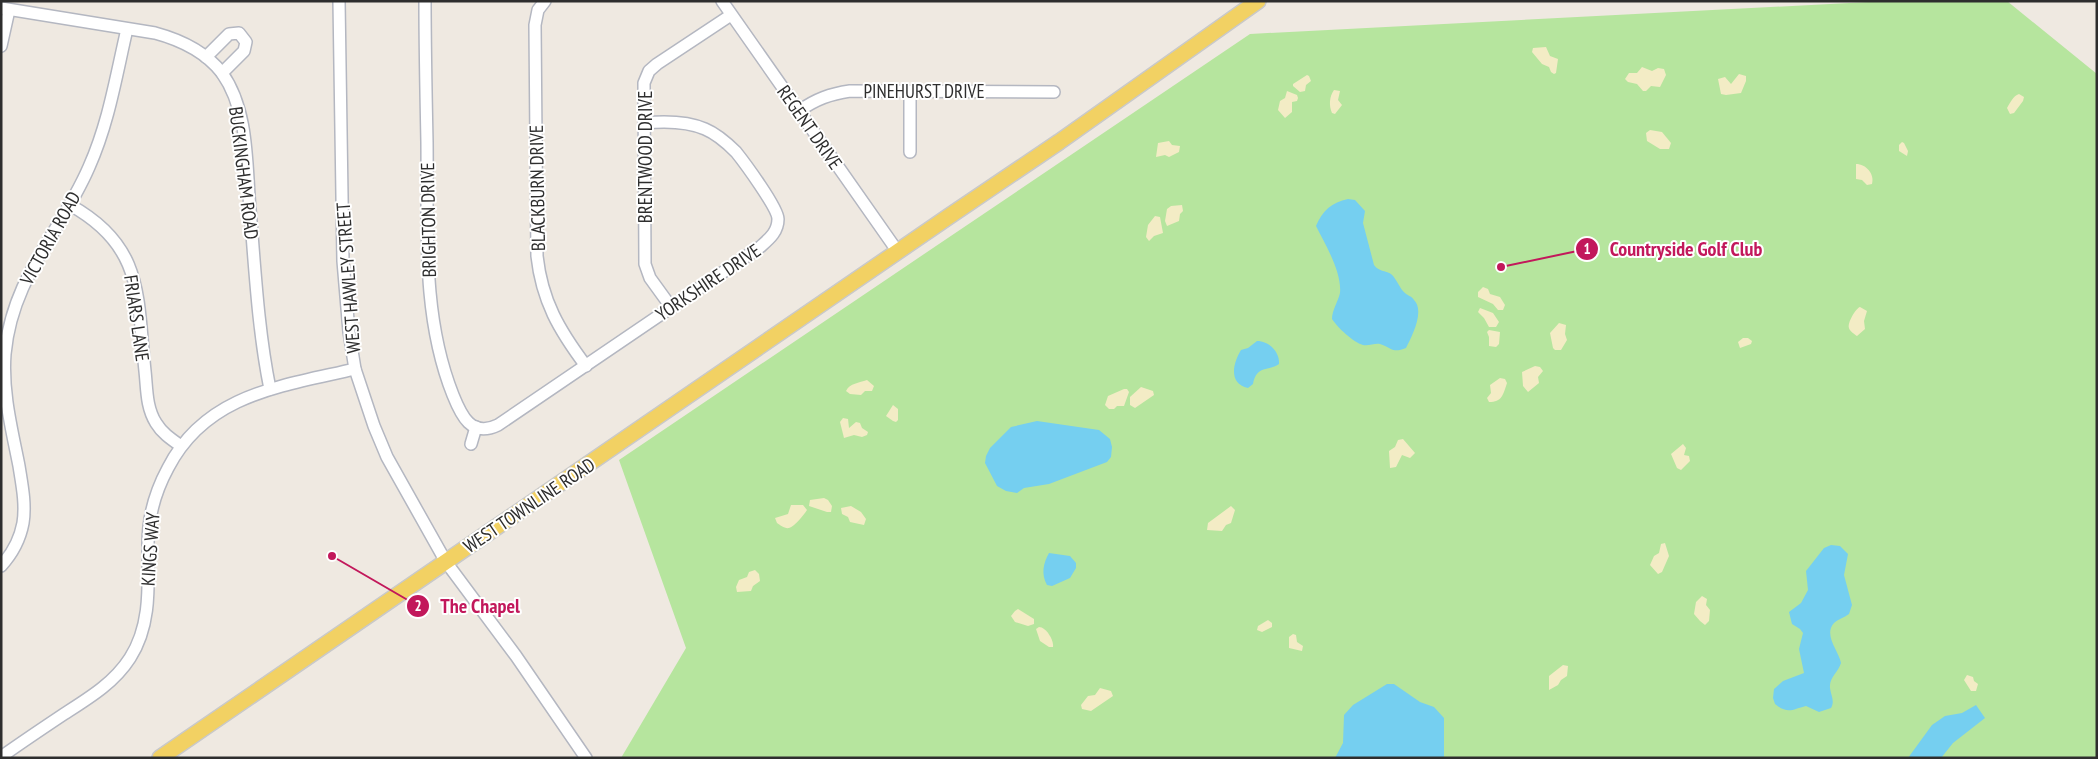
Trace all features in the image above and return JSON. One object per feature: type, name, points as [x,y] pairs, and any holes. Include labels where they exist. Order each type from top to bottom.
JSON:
[{"type":"main road","name":"WEST TOWNLINE ROAD","points":[[160,758],[1067,137],[1258,1]]},
{"type":"street","name":"WEST HAWLEY STREET","points":[[339,1],[342,261],[349,332],[355,369],[374,426],[387,457],[446,562],[516,656],[586,758]]},
{"type":"street","name":"BRIGHTON DRIVE","points":[[425,1],[428,270],[432,310],[436,337],[448,383],[461,416],[466,422],[476,428]]},
{"type":"street","name":"BLACKBURN DRIVE","points":[[545,1],[538,10],[535,25],[537,256],[539,276],[555,322],[586,366]]},
{"type":"street","name":"REGENT DRIVE","points":[[722,1],[898,252]]},
{"type":"street","points":[[1,46],[5,9]]},
{"type":"street","name":"BUCKINGHAM ROAD","points":[[5,9],[127,28],[176,39],[206,57],[222,73],[239,108],[265,361],[270,390]]},
{"type":"street","name":"BRENTWOOD DRIVE","points":[[671,307],[650,278],[645,264],[644,84],[649,71],[731,15]]},
{"type":"street","name":"VICTORIA ROAD","points":[[1,566],[9,557],[24,521],[24,500],[5,389],[3,354],[12,313],[21,288],[70,205],[89,168],[107,120],[127,28]]},
{"type":"street","points":[[206,57],[229,34],[239,33],[246,42],[244,51],[222,73]]},
{"type":"street","name":"PINEHURST DRIVE","points":[[799,112],[815,100],[831,94],[850,91],[1054,92]]},
{"type":"street","points":[[910,92],[910,152]]},
{"type":"street","name":"YORKSHIRE DRIVE","points":[[476,428],[487,429],[498,425],[770,239],[777,228],[777,215],[736,152],[718,136],[691,124],[676,122],[645,123]]},
{"type":"street","name":"FRIARS LANE","points":[[70,205],[90,216],[106,229],[126,258],[135,284],[148,403],[162,431],[181,446]]},
{"type":"street","name":"KINGS WAY","points":[[2,757],[102,690],[120,673],[131,657],[142,633],[147,611],[148,528],[154,499],[159,484],[181,446],[198,428],[224,407],[240,399],[355,369]]},
{"type":"street","points":[[471,444],[476,428]]},
{"type":"green space","points":[[1887,1],[2007,1],[2097,74],[2097,758],[621,758],[686,648],[619,460],[1250,34]]},
{"type":"sand","points":[[1546,47],[1550,56],[1558,59],[1556,73],[1554,74],[1532,52],[1533,48]]},
{"type":"sand","points":[[1642,67],[1652,71],[1658,68],[1664,69],[1666,75],[1660,87],[1651,86],[1646,91],[1643,91],[1637,84],[1628,82],[1625,79],[1629,73],[1637,73]]},
{"type":"sand","points":[[1739,74],[1746,76],[1741,93],[1721,94],[1718,79],[1725,77],[1731,84]]},
{"type":"sand","points":[[1307,75],[1311,81],[1306,85],[1305,91],[1300,92],[1293,84]]},
{"type":"sand","points":[[1334,90],[1340,91],[1338,100],[1342,105],[1335,114],[1332,113],[1330,104]]},
{"type":"sand","points":[[1287,91],[1297,95],[1298,98],[1297,101],[1292,102],[1292,112],[1285,118],[1278,110],[1280,101],[1285,98]]},
{"type":"sand","points":[[2019,94],[2024,97],[2023,101],[2014,113],[2010,114],[2007,108],[2013,98]]},
{"type":"sand","points":[[1650,130],[1662,132],[1671,143],[1669,149],[1660,149],[1647,141],[1646,133]]},
{"type":"sand","points":[[1169,141],[1172,145],[1180,146],[1179,152],[1169,157],[1165,155],[1156,157],[1158,143]]},
{"type":"sand","points":[[1902,142],[1908,151],[1907,156],[1899,151],[1899,145]]},
{"type":"sand","points":[[1856,164],[1860,164],[1869,170],[1873,180],[1872,184],[1867,185],[1862,180],[1856,179]]},
{"type":"sand","points":[[1182,205],[1183,211],[1180,214],[1179,221],[1167,226],[1165,221],[1167,209],[1171,206]]},
{"type":"sand","points":[[1155,216],[1160,217],[1163,233],[1154,236],[1149,241],[1146,237],[1148,225]]},
{"type":"sand","points":[[1483,287],[1488,289],[1490,294],[1500,297],[1505,305],[1503,310],[1498,310],[1493,304],[1478,297],[1478,292]]},
{"type":"sand","points":[[1860,307],[1867,311],[1864,321],[1865,329],[1857,336],[1850,330],[1849,323],[1856,310]]},
{"type":"sand","points":[[1480,308],[1493,313],[1499,322],[1496,327],[1489,327],[1478,312]]},
{"type":"sand","points":[[1559,323],[1566,325],[1565,334],[1567,340],[1561,350],[1555,350],[1550,333]]},
{"type":"sand","points":[[1489,330],[1500,332],[1499,344],[1496,347],[1489,346],[1487,332]]},
{"type":"sand","points":[[1743,338],[1748,338],[1752,341],[1751,344],[1740,348],[1738,342]]},
{"type":"sand","points":[[1535,366],[1540,367],[1543,371],[1538,377],[1539,383],[1528,392],[1523,386],[1522,372]]},
{"type":"sand","points":[[1500,378],[1505,379],[1507,383],[1503,394],[1497,401],[1489,402],[1487,398],[1491,393],[1490,385]]},
{"type":"sand","points":[[867,380],[874,386],[872,391],[865,391],[861,395],[850,394],[846,391],[852,385]]},
{"type":"sand","points":[[1141,387],[1153,391],[1154,395],[1135,408],[1130,405],[1130,397]]},
{"type":"sand","points":[[1127,389],[1129,392],[1124,406],[1109,409],[1105,405],[1108,396]]},
{"type":"sand","points":[[893,405],[898,409],[898,420],[896,422],[886,416]]},
{"type":"sand","points":[[843,418],[848,419],[849,428],[856,422],[860,423],[862,428],[868,432],[867,435],[862,437],[854,435],[844,438],[840,422]]},
{"type":"sand","points":[[1403,439],[1415,453],[1410,458],[1402,455],[1396,467],[1390,468],[1389,451],[1395,447],[1398,440]]},
{"type":"sand","points":[[1683,444],[1686,448],[1684,455],[1689,456],[1690,461],[1681,470],[1677,468],[1671,454]]},
{"type":"sand","points":[[824,498],[832,506],[831,512],[809,506],[810,500]]},
{"type":"sand","points":[[791,505],[803,505],[807,510],[794,525],[786,528],[777,523],[775,518],[788,514]]},
{"type":"sand","points":[[851,506],[861,512],[866,519],[864,525],[850,522],[848,517],[842,514],[841,508]]},
{"type":"sand","points":[[1231,506],[1235,510],[1231,523],[1226,525],[1222,531],[1207,530],[1208,523]]},
{"type":"sand","points":[[1665,543],[1669,556],[1662,572],[1658,574],[1650,565],[1654,556],[1659,553],[1661,544]]},
{"type":"sand","points":[[755,570],[759,574],[760,581],[753,586],[751,591],[737,592],[736,587],[739,580],[747,577],[749,572]]},
{"type":"sand","points":[[1702,596],[1707,599],[1706,605],[1710,610],[1709,621],[1705,625],[1694,614],[1696,602]]},
{"type":"sand","points":[[1018,609],[1034,619],[1034,624],[1028,626],[1015,622],[1011,616]]},
{"type":"sand","points":[[1268,620],[1272,623],[1272,627],[1262,632],[1257,630],[1258,626]]},
{"type":"sand","points":[[1039,627],[1049,634],[1053,647],[1049,647],[1040,641],[1036,629]]},
{"type":"sand","points":[[1293,634],[1296,635],[1297,642],[1303,646],[1302,651],[1289,648],[1289,637]]},
{"type":"sand","points":[[1563,665],[1568,666],[1567,676],[1558,685],[1549,690],[1549,676]]},
{"type":"sand","points":[[1967,675],[1973,677],[1974,681],[1978,684],[1976,691],[1971,691],[1964,680]]},
{"type":"sand","points":[[1100,688],[1111,691],[1113,696],[1091,711],[1082,709],[1081,705],[1088,696],[1095,695]]},
{"type":"water","points":[[1348,199],[1355,200],[1365,211],[1363,223],[1374,265],[1378,269],[1391,274],[1403,291],[1417,305],[1418,317],[1416,324],[1406,348],[1401,350],[1395,350],[1380,344],[1363,345],[1346,334],[1332,319],[1340,293],[1340,285],[1336,267],[1316,226],[1328,208],[1337,202]]},
{"type":"water","points":[[1257,341],[1266,343],[1276,351],[1279,364],[1260,371],[1253,384],[1248,388],[1237,382],[1234,367],[1241,350],[1248,348]]},
{"type":"water","points":[[1037,421],[1099,430],[1110,439],[1112,447],[1111,457],[1107,462],[1049,484],[1024,488],[1017,493],[1006,491],[997,486],[985,463],[986,456],[990,448],[1011,427]]},
{"type":"water","points":[[1831,545],[1840,546],[1848,554],[1844,575],[1852,605],[1849,614],[1834,623],[1830,633],[1841,663],[1830,684],[1832,705],[1831,708],[1819,712],[1806,706],[1787,710],[1775,704],[1773,698],[1774,689],[1783,681],[1804,673],[1799,649],[1803,633],[1792,624],[1789,612],[1801,603],[1808,590],[1806,571],[1824,548]]},
{"type":"water","points":[[1049,553],[1070,556],[1076,563],[1076,568],[1070,578],[1052,586],[1047,585],[1043,573],[1045,561]]},
{"type":"water","points":[[1387,684],[1394,684],[1420,702],[1434,707],[1444,718],[1444,758],[1335,758],[1343,743],[1344,715],[1353,705]]},
{"type":"water","points":[[1976,705],[1985,718],[1953,743],[1941,758],[1908,758],[1932,725],[1945,716],[1962,713]]},
{"type":"place","name":"Countryside Golf Club","points":[[1501,267]]},
{"type":"place","name":"The Chapel","points":[[332,556]]}]
